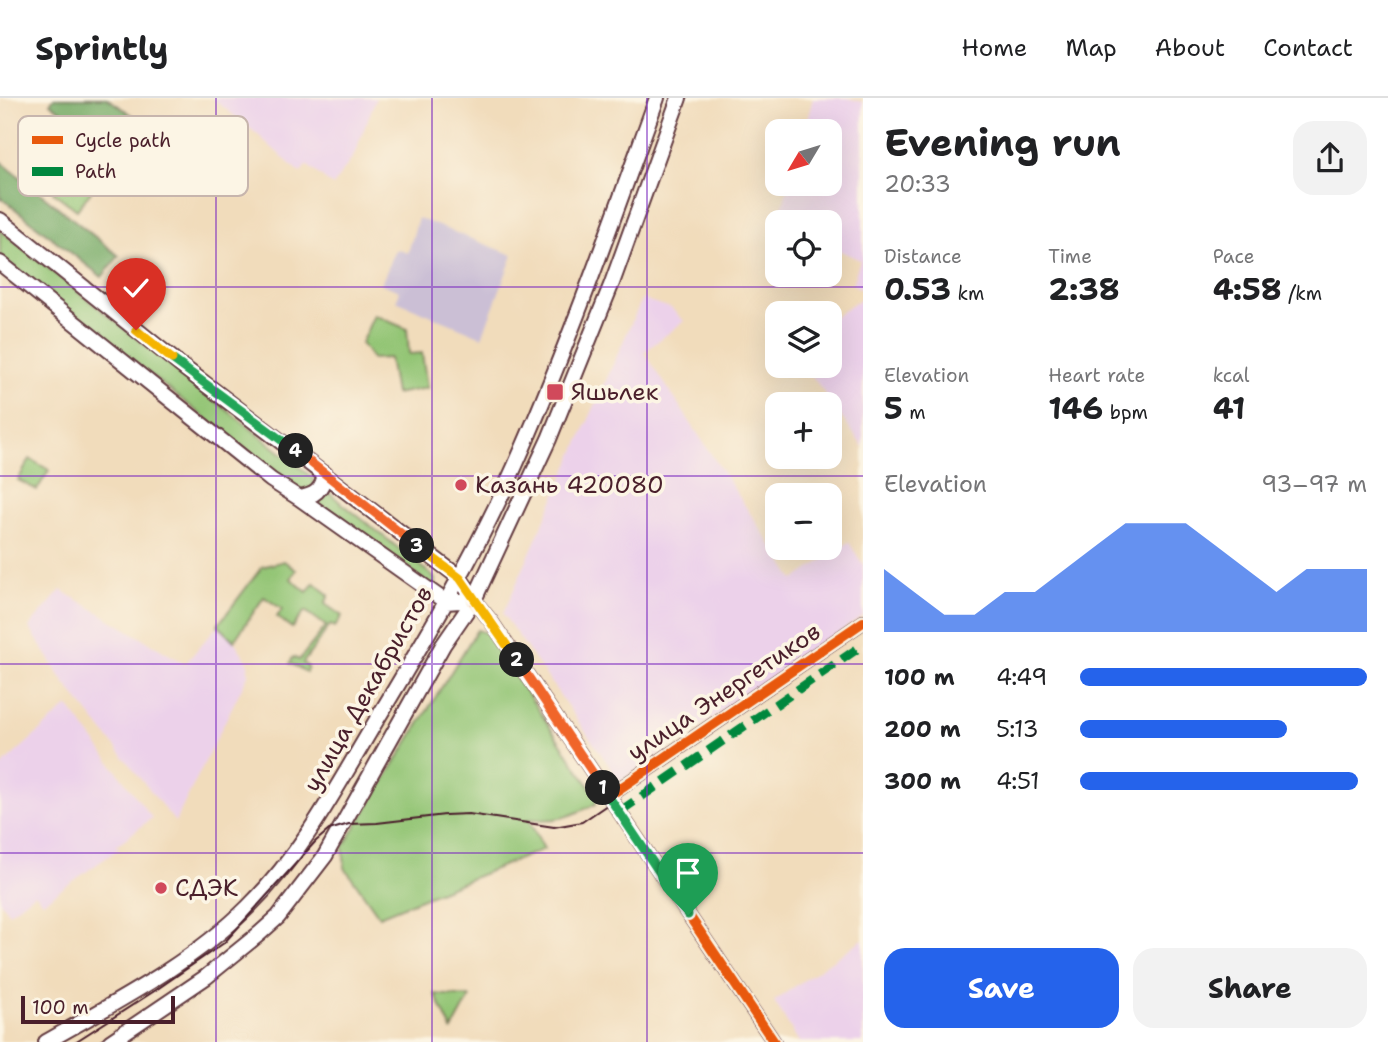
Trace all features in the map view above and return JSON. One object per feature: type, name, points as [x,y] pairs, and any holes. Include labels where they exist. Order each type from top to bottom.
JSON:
[{"type":"main road","name":"улица Декабристов","points":[[46,1042],[109,1006],[215,936],[259,895],[292,856],[322,812],[460,578],[522,450],[593,271],[657,98]]},
{"type":"main road","name":"улица Декабристов","points":[[110,1042],[206,977],[278,917],[325,856],[443,645],[474,600],[549,439],[612,284],[679,98]]},
{"type":"main road","points":[[0,220],[179,364],[460,578],[474,600],[446,602],[252,466],[0,263]]},
{"type":"main road","points":[[299,498],[312,496],[318,491],[325,474]]},
{"type":"street","points":[[474,600],[491,621],[774,1042]]},
{"type":"street","name":"улица Энергетиков","points":[[608,796],[863,622]]},
{"type":"shaded area","points":[[212,98],[376,98],[354,155],[333,186],[307,165],[300,173],[248,127],[248,116],[234,116]]},
{"type":"shaded area","points":[[813,98],[848,98],[863,102],[863,290],[852,284],[860,260],[842,252],[842,210],[782,210],[786,196],[842,196],[842,119],[807,119]]},
{"type":"shaded area","points":[[418,218],[513,255],[482,337],[396,301],[400,291],[381,284],[396,249],[408,253]]},
{"type":"shaded area","points":[[863,297],[863,447],[842,418],[842,392],[824,392],[814,378],[842,378],[842,312]]},
{"type":"shaded area","points":[[642,299],[671,308],[684,321],[644,352],[765,536],[765,560],[781,560],[794,580],[823,560],[842,560],[842,547],[849,542],[863,565],[863,616],[620,781],[503,614]]},
{"type":"shaded area","points":[[61,590],[185,664],[218,625],[234,641],[248,662],[248,675],[175,822],[64,682],[29,627]]},
{"type":"shaded area","points":[[68,706],[152,818],[116,846],[120,848],[43,902],[35,893],[9,913],[0,901],[0,767]]},
{"type":"shaded area","points":[[863,939],[863,1042],[799,1042],[774,1001]]},
{"type":"green space","points":[[54,98],[107,98],[134,116],[67,116],[50,103]]},
{"type":"green space","points":[[0,161],[18,175],[18,196],[44,196],[119,256],[102,277],[0,197]]},
{"type":"green space","points":[[58,196],[87,196],[77,210]]},
{"type":"green space","points":[[0,230],[313,478],[315,487],[300,493],[0,256]]},
{"type":"green space","points":[[374,315],[407,329],[409,354],[422,353],[427,388],[395,394],[389,358],[372,359],[361,343]]},
{"type":"green space","points":[[30,459],[49,470],[37,490],[18,480]]},
{"type":"green space","points":[[324,489],[426,570],[435,579],[436,585],[433,587],[313,503],[324,497]]},
{"type":"green space","points":[[284,561],[296,570],[291,579],[307,592],[314,583],[329,595],[325,604],[342,616],[335,627],[330,625],[303,663],[308,667],[306,672],[290,663],[293,657],[299,660],[326,626],[305,611],[292,628],[277,617],[282,609],[264,597],[234,641],[218,625],[262,567]]},
{"type":"green space","points":[[477,630],[487,633],[596,796],[596,804],[563,818],[528,819],[544,849],[379,916],[345,868],[343,847]]},
{"type":"green space","points":[[435,994],[470,997],[452,1030]]},
{"type":"tram line","points":[[75,1042],[224,943],[329,830],[349,824],[469,814],[554,827],[582,822],[863,630]]},
{"type":"marked path","points":[[619,812],[863,645]]},
{"type":"cycle path","points":[[474,600],[491,621],[774,1042]]},
{"type":"cycle path","points":[[609,796],[863,622]]},
{"type":"place","name":"Яшьлек","points":[[555,392]]},
{"type":"place","name":"Казань 420080","points":[[461,485]]},
{"type":"place","name":"СДЭК","points":[[161,888]]},
{"type":"route","points":[[136,330],[460,578],[688,915]]}]
